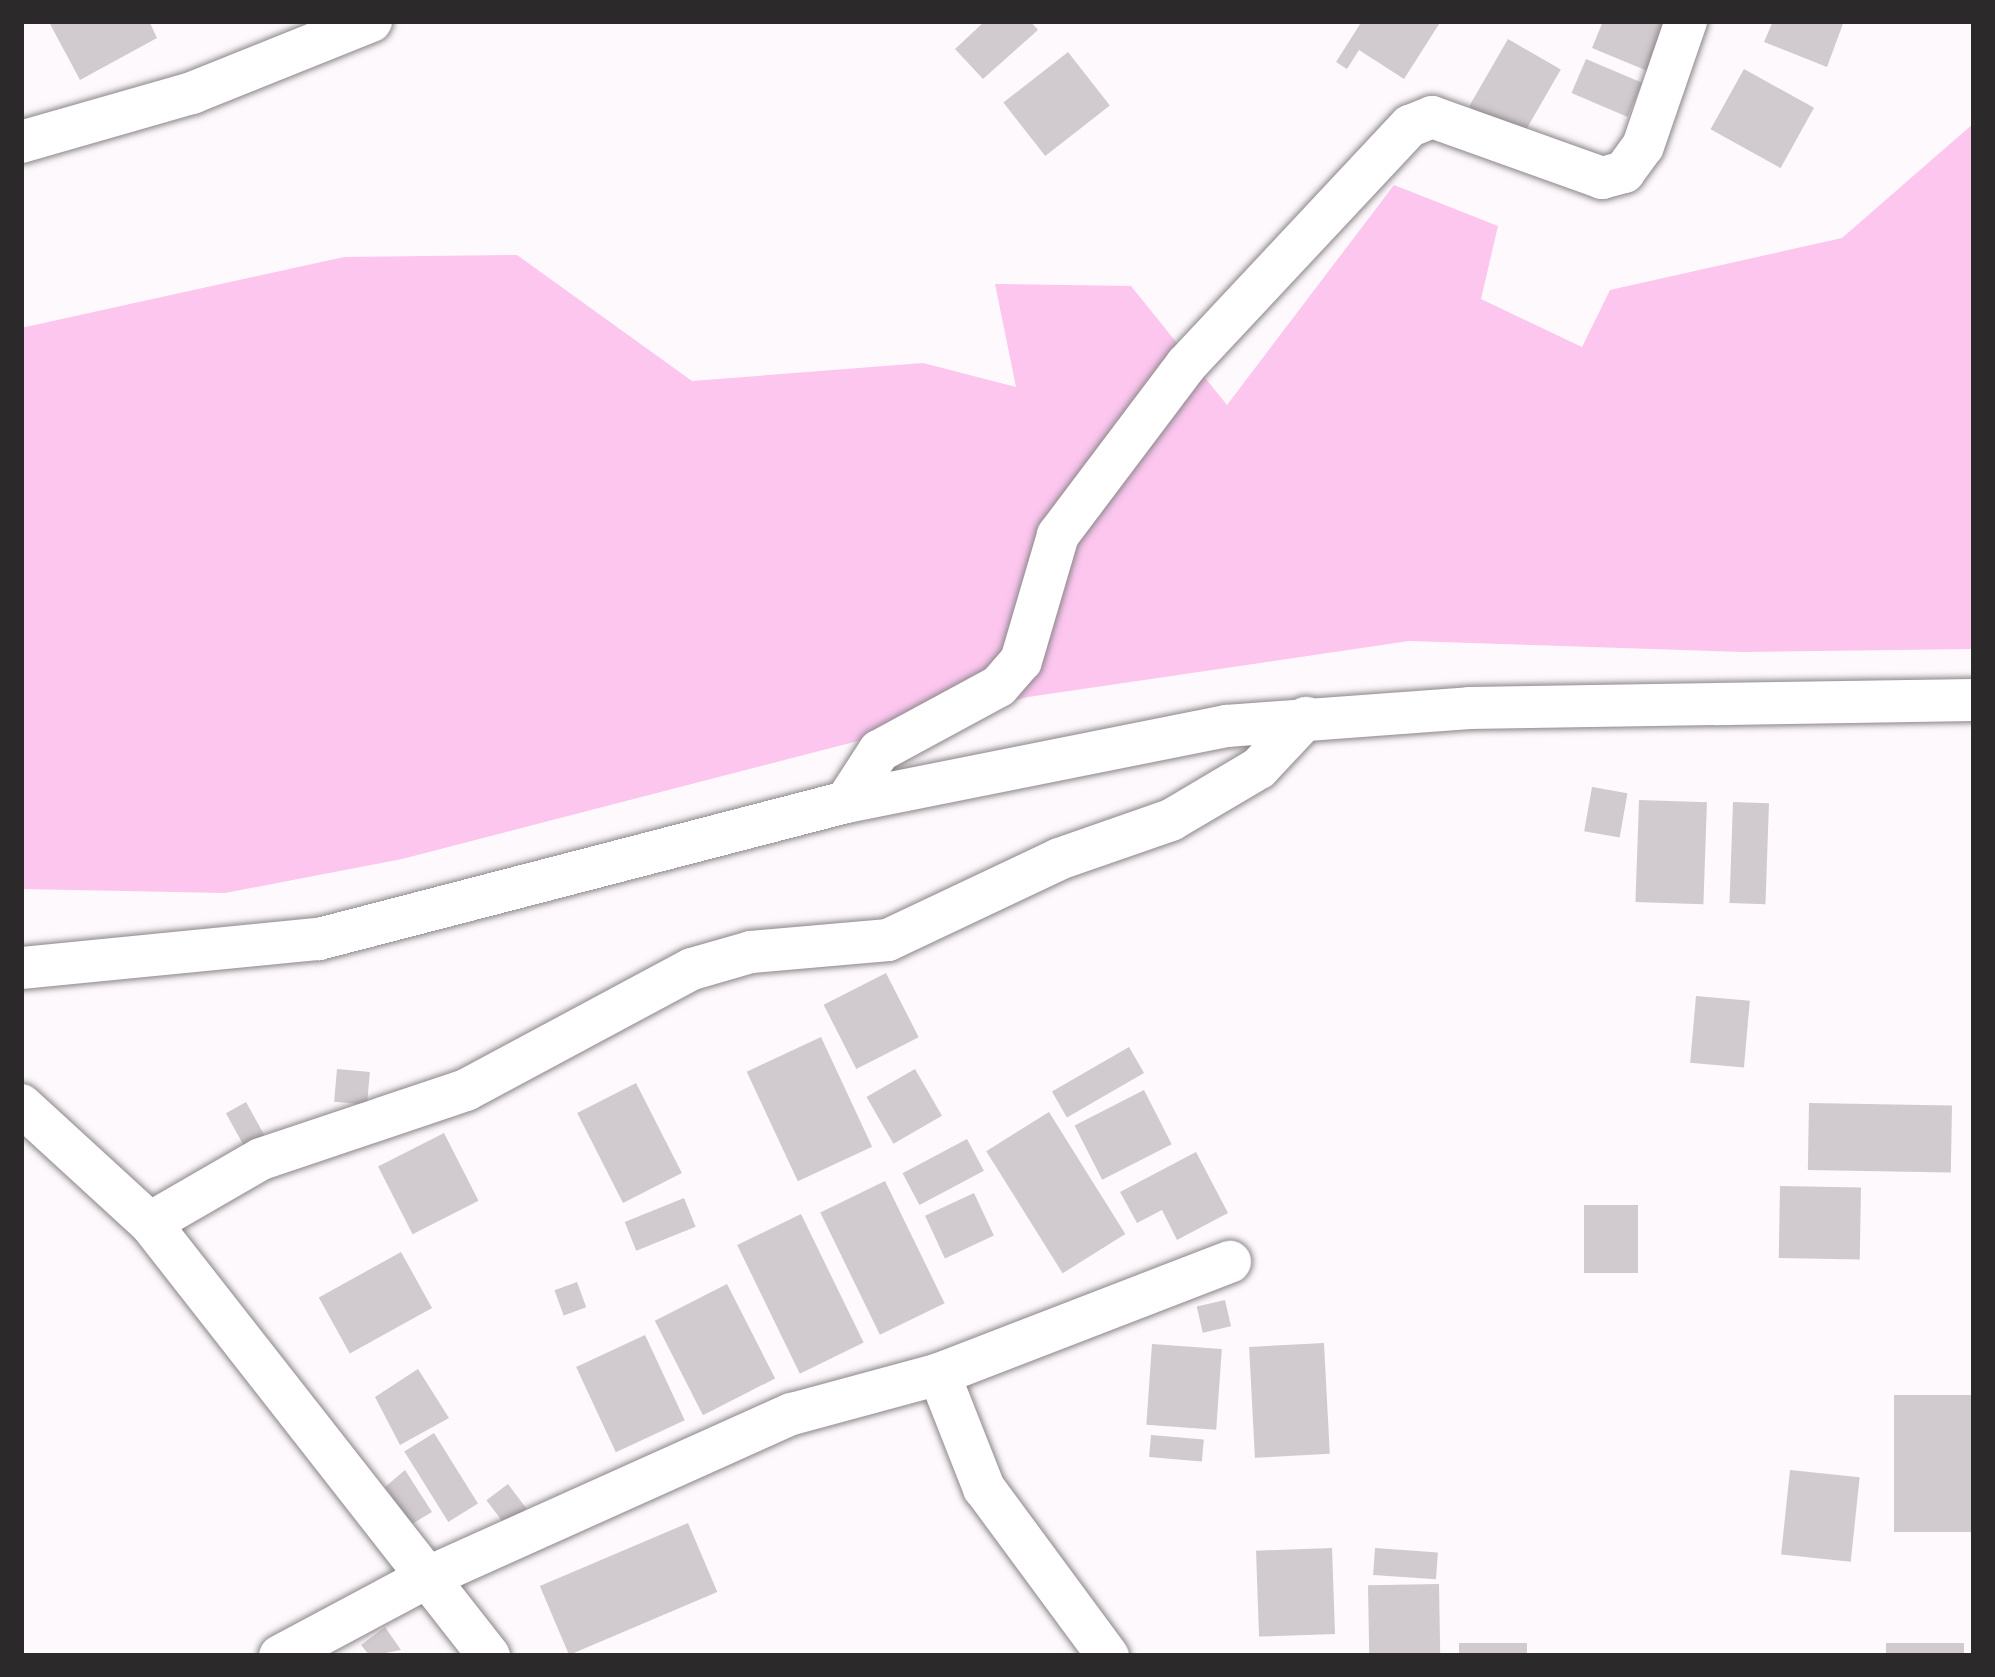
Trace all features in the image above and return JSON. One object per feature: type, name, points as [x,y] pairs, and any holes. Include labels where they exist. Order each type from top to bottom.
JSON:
[{"type":"street","points":[[21,142],[192,93],[371,21]]},
{"type":"street","points":[[846,802],[879,751],[999,686],[1022,661],[1058,535],[1186,365],[1410,126],[1432,117],[1601,178],[1624,172],[1643,146],[1686,21]]},
{"type":"street","points":[[21,968],[320,939],[846,802],[1226,726],[1306,718],[1974,700]]},
{"type":"street","points":[[150,1223],[260,1159],[466,1090],[692,969],[751,952],[888,940],[1058,859],[1171,820],[1259,768],[1306,718]]},
{"type":"street","points":[[27,1117],[150,1223],[424,1579],[489,1656]]},
{"type":"street","points":[[280,1656],[424,1579],[792,1414],[939,1374],[1230,1262]]},
{"type":"street","points":[[939,1374],[984,1488],[1108,1656]]},
{"type":"shaded area","points":[[1974,123],[1974,649],[1743,652],[1409,641],[1028,697],[402,859],[225,893],[21,889],[21,328],[344,257],[517,255],[692,381],[923,363],[1016,387],[995,284],[1131,286],[1227,405],[1394,185],[1498,226],[1481,299],[1582,347],[1610,290],[1842,238]]},
{"type":"building","points":[[149,21],[157,38],[80,80],[50,24]]},
{"type":"building","points":[[985,21],[1030,21],[1038,30],[983,79],[955,49]]},
{"type":"building","points":[[1362,21],[1441,21],[1404,79],[1359,50],[1347,69],[1336,62]]},
{"type":"building","points":[[1603,21],[1685,21],[1662,77],[1592,48]]},
{"type":"building","points":[[1773,21],[1844,21],[1827,67],[1764,42]]},
{"type":"building","points":[[1508,39],[1561,70],[1522,137],[1469,107]]},
{"type":"building","points":[[1068,52],[1110,106],[1045,156],[1003,102]]},
{"type":"building","points":[[1586,59],[1642,83],[1628,117],[1572,93]]},
{"type":"building","points":[[1744,69],[1814,108],[1781,168],[1711,129]]},
{"type":"building","points":[[1592,787],[1627,793],[1620,838],[1584,831]]},
{"type":"building","points":[[1639,800],[1707,802],[1703,904],[1635,902]]},
{"type":"building","points":[[1733,802],[1769,803],[1765,904],[1729,903]]},
{"type":"building","points":[[886,973],[919,1037],[856,1069],[824,1005]]},
{"type":"building","points":[[1696,996],[1750,1001],[1744,1067],[1690,1063]]},
{"type":"building","points":[[821,1037],[872,1147],[798,1181],[747,1072]]},
{"type":"building","points":[[1129,1047],[1144,1073],[1067,1117],[1052,1092]]},
{"type":"building","points":[[337,1069],[370,1072],[367,1105],[334,1102]]},
{"type":"building","points":[[915,1069],[942,1116],[894,1144],[867,1097]]},
{"type":"building","points":[[636,1083],[682,1173],[623,1203],[577,1113]]},
{"type":"building","points":[[1144,1090],[1172,1144],[1102,1180],[1075,1125]]},
{"type":"building","points":[[246,1102],[264,1135],[244,1146],[226,1113]]},
{"type":"building","points":[[1809,1103],[1952,1105],[1951,1172],[1808,1170]]},
{"type":"building","points":[[1049,1112],[1125,1234],[1063,1273],[986,1151]]},
{"type":"building","points":[[444,1133],[479,1201],[413,1234],[378,1167]]},
{"type":"building","points":[[967,1139],[984,1171],[919,1205],[903,1173]]},
{"type":"building","points":[[1196,1152],[1228,1213],[1177,1240],[1162,1210],[1137,1223],[1120,1192]]},
{"type":"building","points":[[885,1181],[945,1303],[880,1335],[820,1213]]},
{"type":"building","points":[[1780,1186],[1861,1187],[1860,1259],[1779,1258]]},
{"type":"building","points":[[974,1193],[994,1236],[945,1258],[925,1216]]},
{"type":"building","points":[[684,1198],[696,1227],[636,1251],[625,1222]]},
{"type":"building","points":[[1584,1205],[1638,1205],[1638,1273],[1584,1273]]},
{"type":"building","points":[[801,1214],[864,1343],[800,1374],[737,1245]]},
{"type":"building","points":[[401,1252],[432,1308],[350,1354],[319,1298]]},
{"type":"building","points":[[577,1282],[586,1307],[564,1316],[554,1290]]},
{"type":"building","points":[[727,1284],[775,1378],[703,1415],[655,1321]]},
{"type":"building","points":[[1225,1300],[1231,1326],[1203,1333],[1197,1307]]},
{"type":"building","points":[[645,1335],[685,1420],[616,1452],[576,1367]]},
{"type":"building","points":[[1324,1343],[1330,1454],[1255,1458],[1249,1347]]},
{"type":"building","points":[[1152,1344],[1222,1349],[1216,1430],[1146,1425]]},
{"type":"building","points":[[418,1369],[449,1418],[400,1445],[375,1397]]},
{"type":"building","points":[[1894,1395],[1974,1395],[1974,1532],[1894,1532]]},
{"type":"building","points":[[434,1433],[478,1503],[448,1522],[404,1452]]},
{"type":"building","points":[[1151,1435],[1204,1440],[1202,1462],[1149,1457]]},
{"type":"building","points":[[405,1470],[432,1512],[412,1524],[385,1487]]},
{"type":"building","points":[[1790,1470],[1860,1477],[1851,1562],[1781,1555]]},
{"type":"building","points":[[508,1484],[527,1509],[505,1525],[486,1500]]},
{"type":"building","points":[[688,1523],[717,1592],[569,1655],[540,1586]]},
{"type":"building","points":[[1332,1548],[1335,1634],[1259,1637],[1256,1551]]},
{"type":"building","points":[[1375,1548],[1438,1552],[1436,1579],[1373,1575]]},
{"type":"building","points":[[1439,1584],[1440,1656],[1369,1656],[1368,1585]]},
{"type":"building","points":[[385,1627],[401,1650],[370,1656],[361,1645]]},
{"type":"building","points":[[1459,1643],[1527,1643],[1527,1656],[1459,1656]]},
{"type":"building","points":[[1886,1643],[1964,1643],[1964,1656],[1886,1656]]}]
